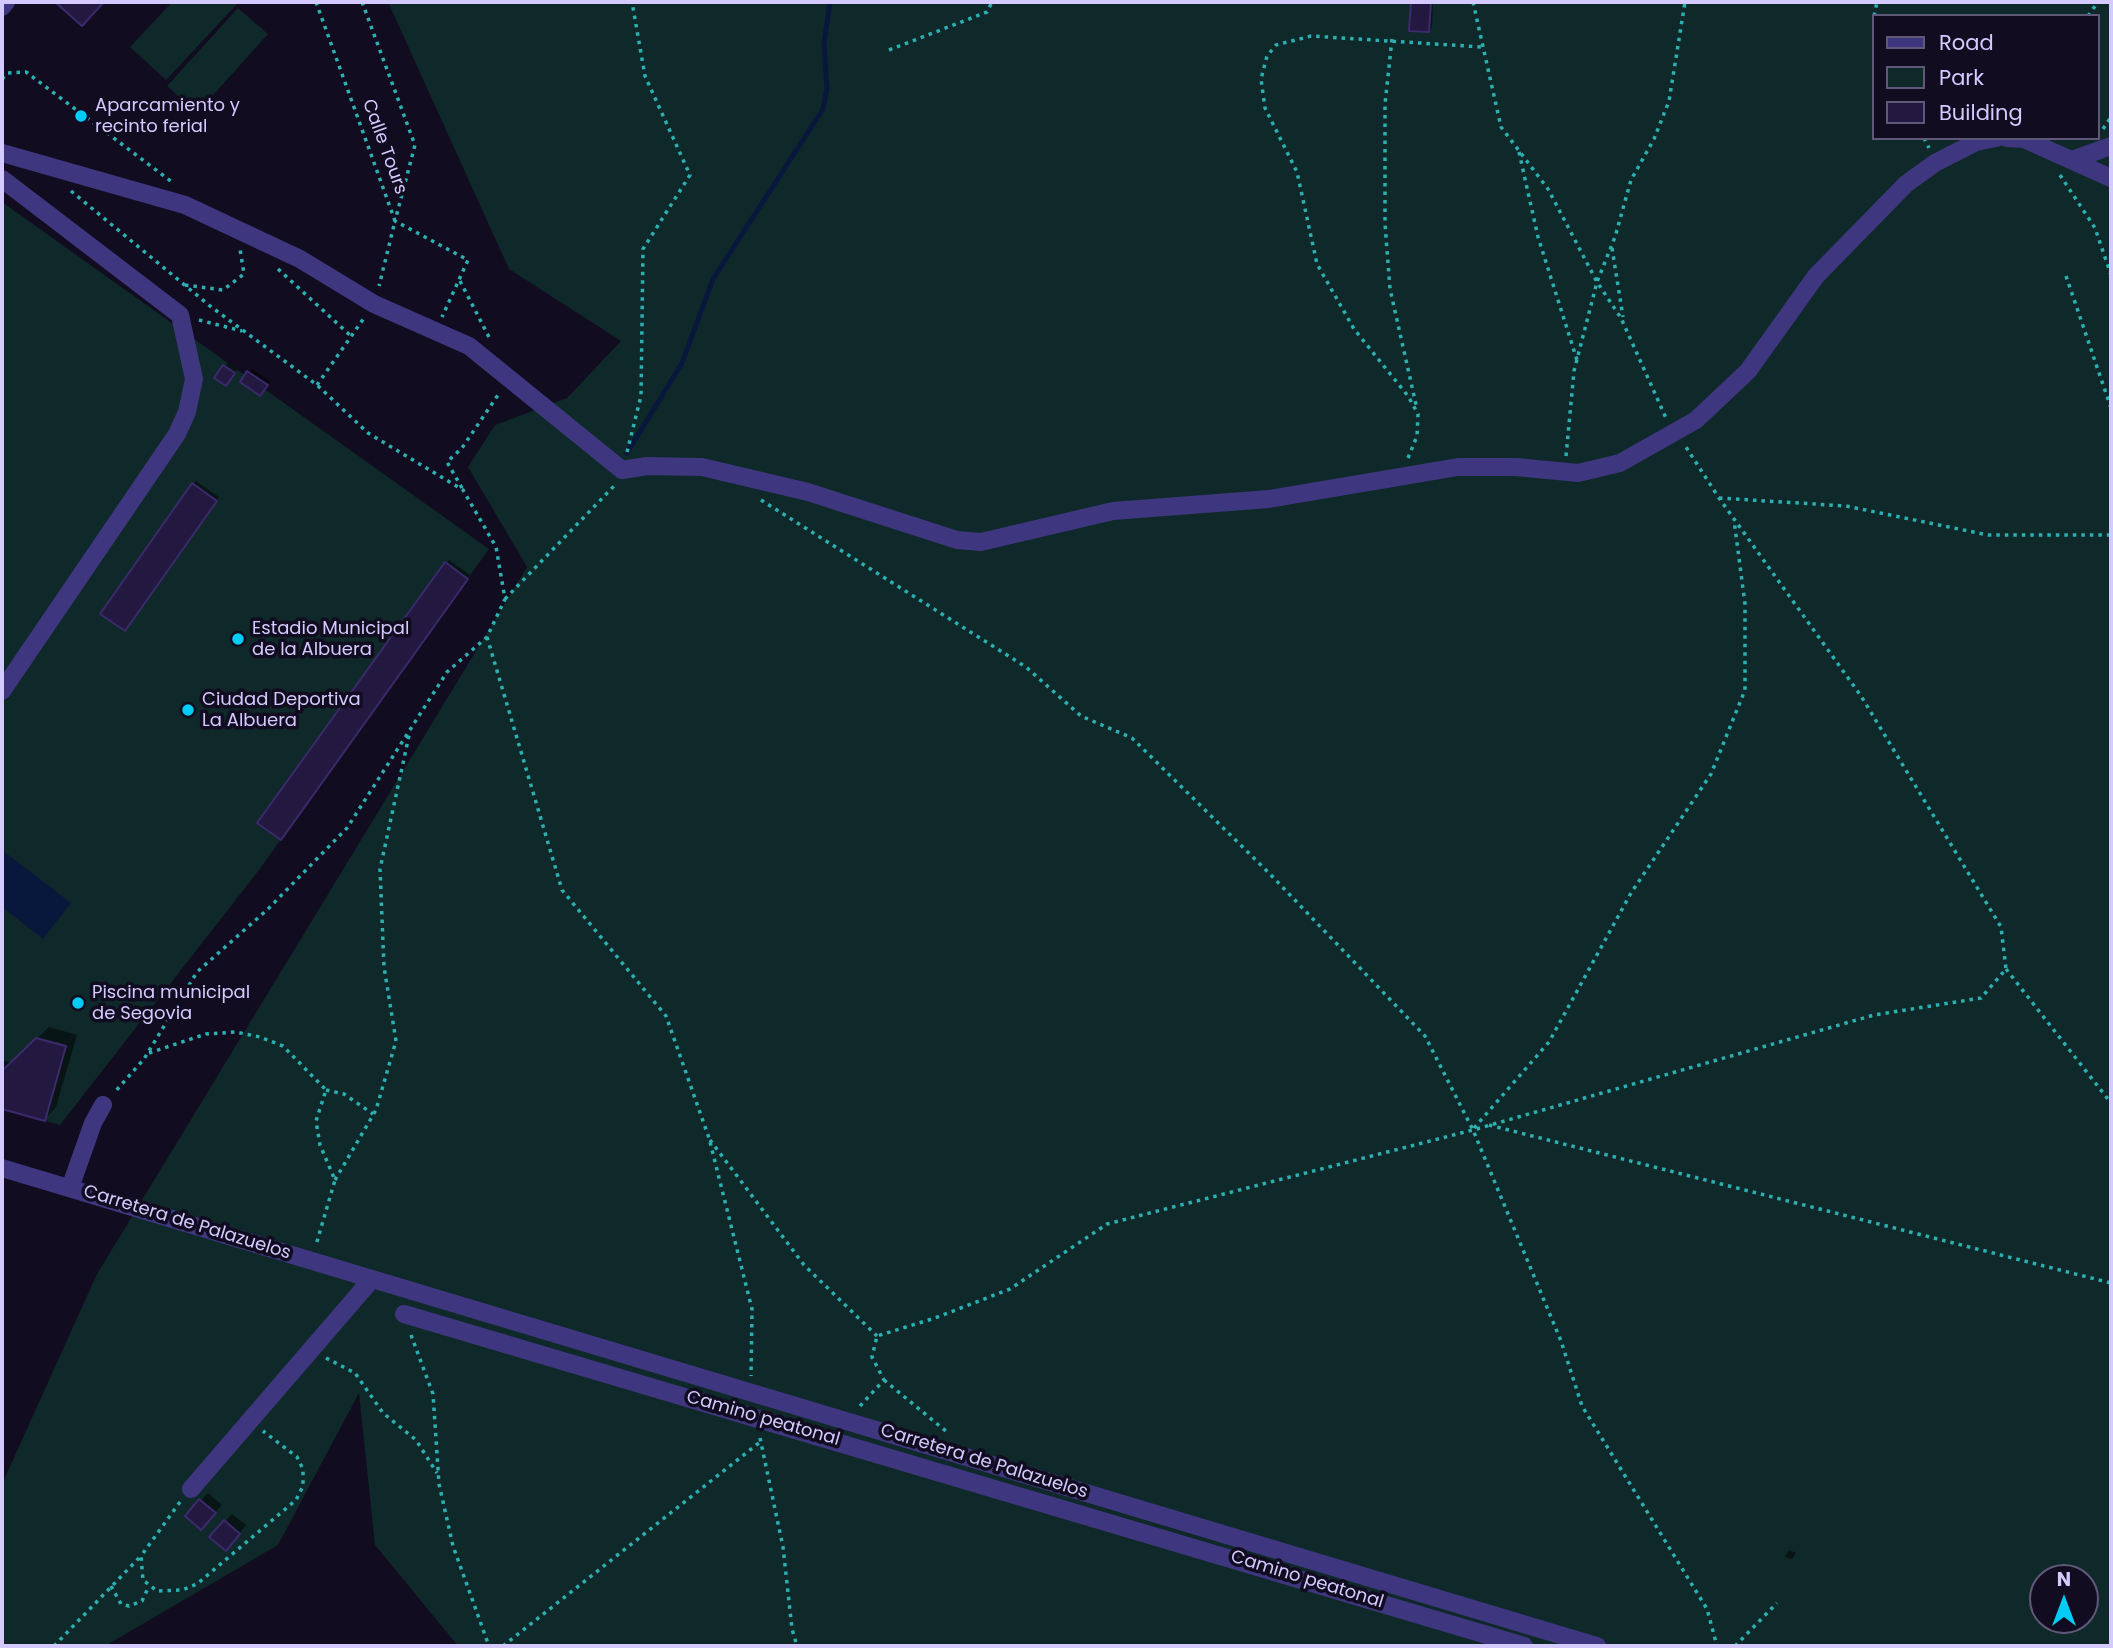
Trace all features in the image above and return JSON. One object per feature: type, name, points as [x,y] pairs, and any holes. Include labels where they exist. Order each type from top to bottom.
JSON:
[{"type":"street","points":[[2,7],[6,2]]},
{"type":"street","points":[[2,153],[185,205],[300,259],[374,304],[469,346],[622,470],[647,466],[702,467],[808,492],[957,540],[981,541],[1113,511],[1269,499],[1458,467],[1578,473],[1620,463],[1696,420],[1748,371],[1816,276],[1906,184],[1935,163],[1976,142],[1986,140]]},
{"type":"street","points":[[2026,140],[2111,178]]},
{"type":"street","points":[[2072,160],[2111,146]]},
{"type":"street","points":[[2,178],[182,323],[190,353],[193,390],[177,434],[111,536],[2,691]]},
{"type":"street","points":[[71,1183],[93,1123],[103,1105]]},
{"type":"street","name":"Carretera de Palazuelos","points":[[2,1168],[71,1183],[126,1204],[372,1279],[1597,1646]]},
{"type":"street","points":[[191,1489],[372,1279]]},
{"type":"street","name":"Camino peatonal","points":[[404,1314],[1524,1646]]},
{"type":"path","name":"Calle Tours","points":[[316,2],[396,221],[374,304]]},
{"type":"path","points":[[362,2],[415,145],[396,221],[468,260],[435,331]]},
{"type":"path","points":[[103,1105],[148,1054],[197,972],[268,909],[347,828],[447,672],[487,637],[505,599],[612,492],[622,470],[641,396],[643,249],[690,175],[645,76],[632,2]]},
{"type":"path","points":[[889,50],[987,12],[992,2]]},
{"type":"path","points":[[1474,2],[1501,127],[1548,189],[1597,282],[1623,323],[1663,414],[1719,498],[1861,696],[2001,927],[2006,969],[2111,1103]]},
{"type":"path","points":[[1549,470],[1567,454],[1577,360],[1597,282],[1612,246],[1631,180],[1654,139],[1669,101],[1685,2]]},
{"type":"path","points":[[1418,414],[1408,396],[1354,329],[1317,264],[1297,172],[1265,108],[1261,79],[1268,56],[1276,45],[1311,36],[1392,39],[1482,47]]},
{"type":"path","points":[[1392,39],[1385,104],[1385,224],[1390,289],[1418,414],[1417,436],[1401,477]]},
{"type":"path","points":[[2,79],[8,73],[26,72],[182,189]]},
{"type":"path","points":[[2099,134],[2111,117]]},
{"type":"path","points":[[2042,147],[2095,228],[2111,275]]},
{"type":"path","points":[[1518,150],[1538,237],[1577,360]]},
{"type":"path","points":[[67,188],[184,285],[317,385],[368,433],[463,490]]},
{"type":"path","points":[[184,285],[223,290],[244,274],[242,255],[233,227]]},
{"type":"path","points":[[1612,246],[1623,323]]},
{"type":"path","points":[[271,263],[351,336]]},
{"type":"path","points":[[2066,276],[2111,408]]},
{"type":"path","points":[[459,279],[491,341]]},
{"type":"path","points":[[317,385],[374,304]]},
{"type":"path","points":[[182,323],[246,332]]},
{"type":"path","points":[[505,599],[496,547],[447,462],[462,448],[509,377]]},
{"type":"path","points":[[756,497],[1026,667],[1082,716],[1132,738],[1269,873],[1425,1036],[1473,1130],[1561,1341],[1582,1406],[1707,1609],[1717,1646]]},
{"type":"path","points":[[1719,498],[1846,506],[1988,536],[2111,534]]},
{"type":"path","points":[[1473,1130],[1549,1042],[1631,892],[1710,774],[1745,690],[1745,604],[1733,517]]},
{"type":"path","points":[[487,637],[562,890],[666,1016],[709,1138],[752,1310],[751,1392]]},
{"type":"path","points":[[312,1260],[335,1180],[374,1114],[396,1041],[384,967],[380,870],[411,726]]},
{"type":"path","points":[[877,1336],[924,1322],[1010,1289],[1107,1224],[1473,1130],[1874,1015],[1981,998],[2006,969]]},
{"type":"path","points":[[148,1054],[205,1034],[236,1032],[260,1037],[283,1046],[326,1090],[344,1094],[374,1114]]},
{"type":"path","points":[[326,1090],[316,1121],[320,1145],[335,1180]]},
{"type":"path","points":[[1489,1125],[2111,1283]]},
{"type":"path","points":[[709,1138],[804,1265],[877,1336]]},
{"type":"path","points":[[404,1314],[433,1394],[438,1476],[453,1546],[489,1646]]},
{"type":"path","points":[[877,1336],[872,1357],[884,1380],[948,1433]]},
{"type":"path","points":[[307,1353],[335,1360],[355,1373],[383,1413],[415,1440],[438,1476]]},
{"type":"path","points":[[846,1421],[884,1380]]},
{"type":"path","points":[[756,1417],[783,1547],[797,1646]]},
{"type":"path","points":[[141,1556],[140,1570],[149,1586],[157,1591],[170,1592],[197,1584],[296,1500],[304,1480],[303,1469],[297,1457],[250,1421]]},
{"type":"path","points":[[503,1646],[781,1424]]},
{"type":"path","points":[[54,1646],[141,1556],[164,1521],[191,1489]]},
{"type":"path","points":[[111,1586],[121,1604],[129,1606],[142,1601],[149,1586]]},
{"type":"path","points":[[1735,1646],[1777,1602]]},
{"type":"green space","points":[[172,2],[237,4],[166,80],[130,47]]},
{"type":"green space","points":[[388,2],[2111,2],[2111,1646],[458,1646],[375,1545],[359,1393],[278,1545],[105,1646],[2,1646],[2,1484],[97,1274],[527,567],[468,467],[495,425],[567,398],[621,341],[509,269]]},
{"type":"green space","points":[[238,8],[268,34],[197,113],[167,86]]},
{"type":"green space","name":"Ciudad Deportiva La Albuera","points":[[2,202],[489,549],[259,870],[60,1125],[2,1109]]},
{"type":"water","points":[[2,850],[71,903],[43,939],[2,907]]},
{"type":"building","points":[[55,2],[104,2],[82,26]]},
{"type":"building","points":[[1411,2],[1431,2],[1429,32],[1409,31]]},
{"type":"building","points":[[223,365],[235,373],[226,386],[214,378]]},
{"type":"building","points":[[247,371],[268,385],[260,396],[240,382]]},
{"type":"building","points":[[192,483],[217,501],[125,631],[100,614]]},
{"type":"building","points":[[445,562],[468,579],[281,840],[257,823]]},
{"type":"building","points":[[36,1038],[66,1046],[45,1121],[2,1109],[2,1071]]},
{"type":"building","points":[[199,1499],[216,1513],[201,1530],[185,1516]]},
{"type":"building","points":[[224,1520],[240,1534],[226,1551],[209,1537]]},
{"type":"waterway","points":[[627,453],[682,363],[713,279],[823,109],[827,89],[824,44],[830,2]]},
{"type":"place","name":"Aparcamiento y recinto ferial","points":[[81,116]]},
{"type":"place","name":"Estadio Municipal de la Albuera","points":[[238,639]]},
{"type":"place","name":"Ciudad Deportiva La Albuera","points":[[188,710]]},
{"type":"place","name":"Piscina municipal de Segovia","points":[[78,1003]]}]
